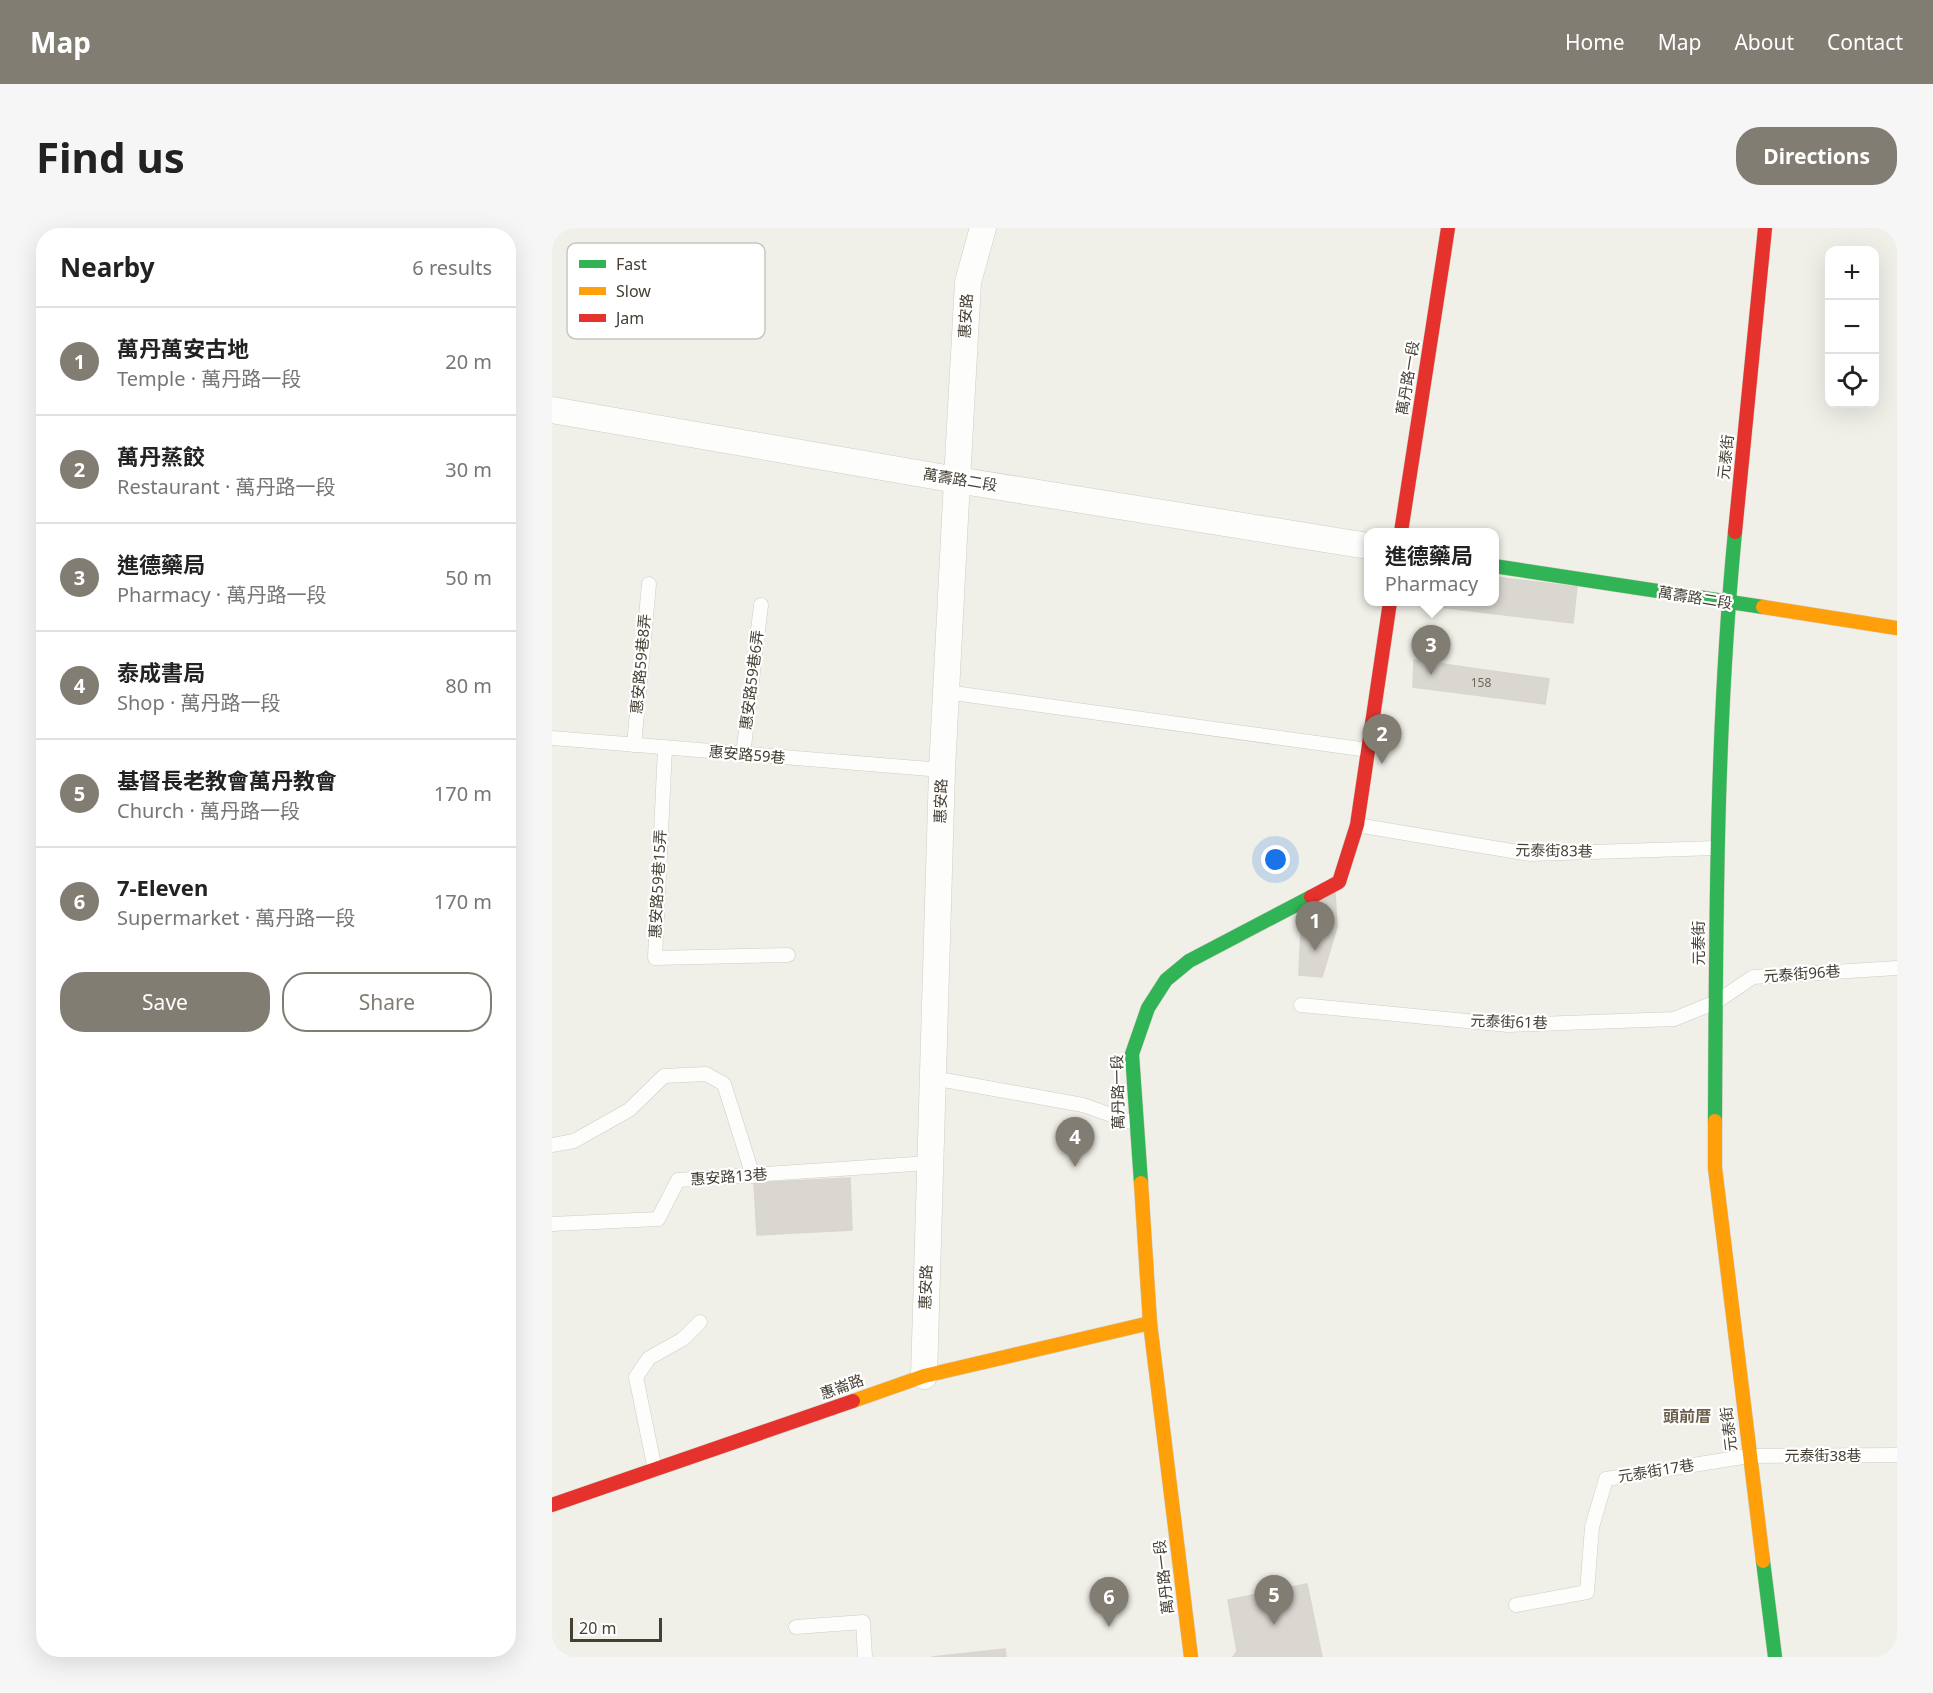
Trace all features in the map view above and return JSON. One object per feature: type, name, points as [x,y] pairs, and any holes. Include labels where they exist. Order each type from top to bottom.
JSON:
[{"type":"street","name":"惠安路","points":[[924,1376],[942,770],[968,282],[983,228]]},
{"type":"street","name":"萬丹路一段","points":[[1402,528],[1448,228]]},
{"type":"street","name":"元泰街","points":[[1766,228],[1728,604],[1716,848],[1715,1168],[1775,1657]]},
{"type":"street","name":"萬壽路二段","points":[[552,410],[957,480],[1364,545]]},
{"type":"street","name":"萬壽路二段","points":[[1499,567],[1728,604],[1897,628]]},
{"type":"street","name":"萬丹路一段","points":[[1191,1657],[1150,1323],[1134,1123],[1132,1054],[1148,1008],[1166,980],[1189,961],[1339,882],[1357,825],[1389,606]]},
{"type":"street","name":"惠崙路","points":[[552,1505],[655,1472],[924,1376],[1150,1323]]},
{"type":"lane","name":"惠安路59巷8弄","points":[[633,745],[649,584]]},
{"type":"lane","name":"惠安路59巷6弄","points":[[743,755],[761,605]]},
{"type":"lane","points":[[946,693],[1368,750]]},
{"type":"lane","name":"惠安路59巷","points":[[552,738],[942,770]]},
{"type":"lane","name":"惠安路59巷15弄","points":[[665,748],[655,958],[788,955]]},
{"type":"lane","name":"元泰街83巷","points":[[1357,825],[1530,854],[1716,848]]},
{"type":"lane","name":"元泰街96巷","points":[[1716,1002],[1753,977],[1897,968]]},
{"type":"lane","name":"元泰街61巷","points":[[1301,1005],[1508,1025],[1674,1019],[1716,1002]]},
{"type":"lane","points":[[552,1145],[574,1141],[629,1110],[664,1077],[706,1074],[724,1084],[753,1176]]},
{"type":"lane","points":[[933,1078],[1083,1105],[1134,1123]]},
{"type":"lane","name":"惠安路13巷","points":[[552,1224],[658,1219],[678,1180],[930,1163]]},
{"type":"lane","points":[[655,1472],[636,1377],[649,1358],[683,1339],[700,1322]]},
{"type":"lane","name":"元泰街38巷","points":[[1749,1456],[1897,1455]]},
{"type":"lane","name":"元泰街17巷","points":[[1516,1605],[1587,1592],[1592,1527],[1606,1479],[1749,1456]]},
{"type":"lane","points":[[796,1626],[863,1622],[865,1657]]},
{"type":"building","points":[[1499,578],[1577,587],[1573,623],[1431,606],[1499,606]]},
{"type":"building","points":[[1414,660],[1549,679],[1545,704],[1413,687]]},
{"type":"building","points":[[1335,893],[1337,927],[1322,977],[1299,975],[1302,909]]},
{"type":"building","points":[[850,1178],[852,1230],[757,1235],[754,1183]]},
{"type":"building","points":[[1307,1584],[1322,1657],[1233,1657],[1237,1651],[1228,1600]]},
{"type":"building","points":[[1005,1649],[1006,1657],[932,1657]]},
{"type":"traffic: fast","points":[[1715,1121],[1721,753],[1735,532]]},
{"type":"traffic: fast","points":[[1499,567],[1763,607]]},
{"type":"traffic: fast","points":[[1141,1183],[1132,1054],[1148,1008],[1166,980],[1189,961],[1311,897]]},
{"type":"traffic: fast","points":[[1763,1561],[1775,1657]]},
{"type":"traffic: slow","points":[[1763,607],[1897,628]]},
{"type":"traffic: slow","points":[[1715,1121],[1715,1168],[1763,1561]]},
{"type":"traffic: slow","points":[[1141,1183],[1150,1323],[1191,1657]]},
{"type":"traffic: slow","points":[[853,1401],[924,1376],[1150,1323]]},
{"type":"traffic: jam","points":[[1402,528],[1448,228]]},
{"type":"traffic: jam","points":[[1735,532],[1765,228]]},
{"type":"traffic: jam","points":[[1311,897],[1339,882],[1357,825],[1389,606]]},
{"type":"traffic: jam","points":[[552,1505],[853,1401]]},
{"type":"place","name":"進德藥局","points":[[1431,675]]},
{"type":"place","name":"萬丹蒸餃","points":[[1382,764]]},
{"type":"place","name":"萬丹萬安古地","points":[[1315,951]]},
{"type":"place","name":"泰成書局","points":[[1075,1167]]},
{"type":"place","name":"基督長老教會萬丹教會","points":[[1274,1625]]},
{"type":"place","name":"7-Eleven","points":[[1109,1627]]},
{"type":"district","name":"頭前厝","points":[[1687,1416]]}]
